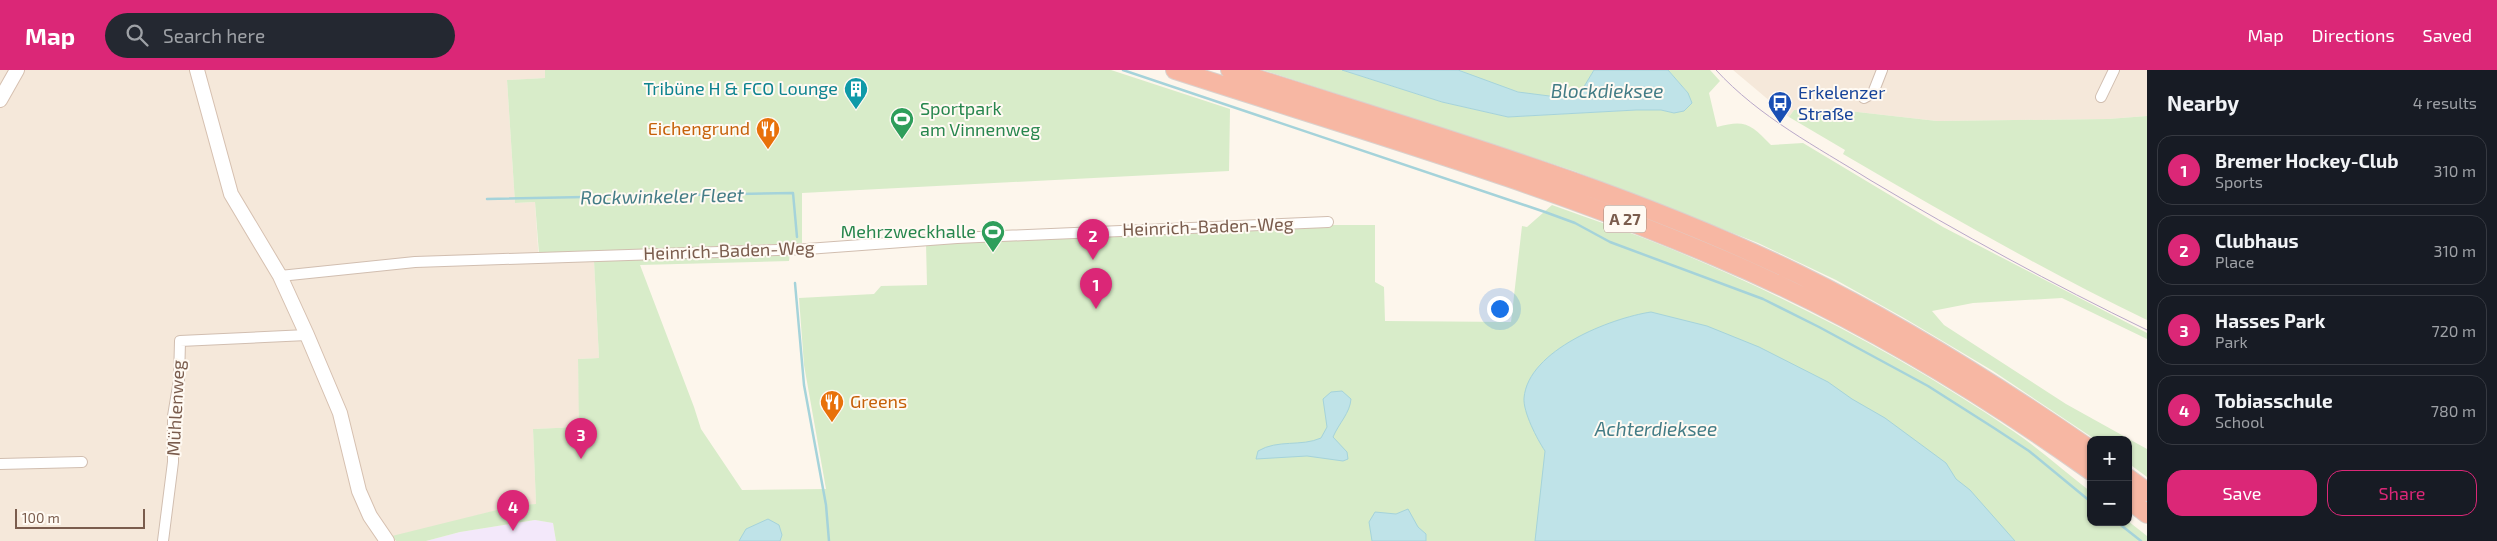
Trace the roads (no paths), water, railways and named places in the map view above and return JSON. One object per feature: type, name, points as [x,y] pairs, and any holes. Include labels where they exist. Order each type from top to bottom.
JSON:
[{"type":"highway","name":"A 27","points":[[1175,70],[1586,205],[1722,258],[1808,299],[1900,347],[1978,394],[2087,468]]},
{"type":"highway","name":"A 27","points":[[1230,70],[1524,166],[1647,209],[1731,244],[1797,274],[1913,336],[2087,447]]},
{"type":"highway","points":[[2132,481],[2147,492]]},
{"type":"highway","points":[[2132,502],[2147,514]]},
{"type":"main road","points":[[0,100],[17,70]]},
{"type":"main road","points":[[197,70],[231,194],[280,276],[308,335],[340,413],[359,491],[370,516],[387,541]]},
{"type":"street","points":[[1864,98],[1873,93],[1882,70]]},
{"type":"street","points":[[2100,97],[2114,70]]},
{"type":"street","name":"Heinrich-Baden-Weg","points":[[280,276],[415,262],[800,249],[957,238],[1328,222]]},
{"type":"street","name":"Mühlenweg","points":[[163,541],[173,462],[173,416],[179,380],[180,341],[308,335]]},
{"type":"street","points":[[0,464],[82,462]]},
{"type":"water","name":"Blockdieksee","points":[[1342,70],[1458,70],[1518,92],[1565,98],[1582,90],[1594,70],[1668,70],[1688,93],[1692,103],[1684,111],[1674,113],[1661,110],[1636,110],[1508,117],[1442,102]]},
{"type":"water","name":"Achterdieksee","points":[[1651,312],[1707,326],[1759,347],[1828,382],[1852,399],[1885,418],[1946,463],[1956,479],[1970,490],[2015,541],[1535,541],[1545,451],[1528,418],[1524,404],[1529,381],[1540,365],[1555,351],[1574,339],[1615,321]]},
{"type":"water","points":[[1342,391],[1351,399],[1333,437],[1347,452],[1348,459],[1343,461],[1307,456],[1256,459],[1258,451],[1266,447],[1313,441],[1321,438],[1327,427],[1323,399],[1331,392]]},
{"type":"water","points":[[1408,509],[1418,527],[1426,534],[1426,541],[1372,541],[1369,522],[1375,512],[1396,514]]},
{"type":"water","points":[[768,519],[779,525],[782,535],[780,541],[739,541],[746,529]]},
{"type":"waterway","points":[[1123,70],[1545,212],[1575,223],[1610,242],[1763,299],[1928,386],[2029,451],[2087,499]]},
{"type":"waterway","name":"Rockwinkeler Fleet","points":[[487,199],[793,193],[797,237]]},
{"type":"waterway","name":"Rockwinkeler Fleet","points":[[795,283],[804,385],[826,505],[829,541]]},
{"type":"waterway","points":[[2122,526],[2141,541]]},
{"type":"tram line","points":[[1716,70],[1733,87],[1770,117],[1870,180],[2007,258],[2147,330]]},
{"type":"place","name":"Tribüne H & FCO Lounge","points":[[856,110]]},
{"type":"place","name":"Erkelenzer Straße","points":[[1780,124]]},
{"type":"place","name":"Sportpark am Vinnenweg","points":[[902,140]]},
{"type":"place","name":"Eichengrund","points":[[768,150]]},
{"type":"place","name":"Mehrzweckhalle","points":[[993,253]]},
{"type":"place","name":"Clubhaus","points":[[1093,260]]},
{"type":"place","name":"Bremer Hockey-Club","points":[[1096,309]]},
{"type":"place","name":"Greens","points":[[832,423]]},
{"type":"place","name":"Hasses Park","points":[[581,459]]},
{"type":"place","name":"Tobiasschule","points":[[513,531]]}]
